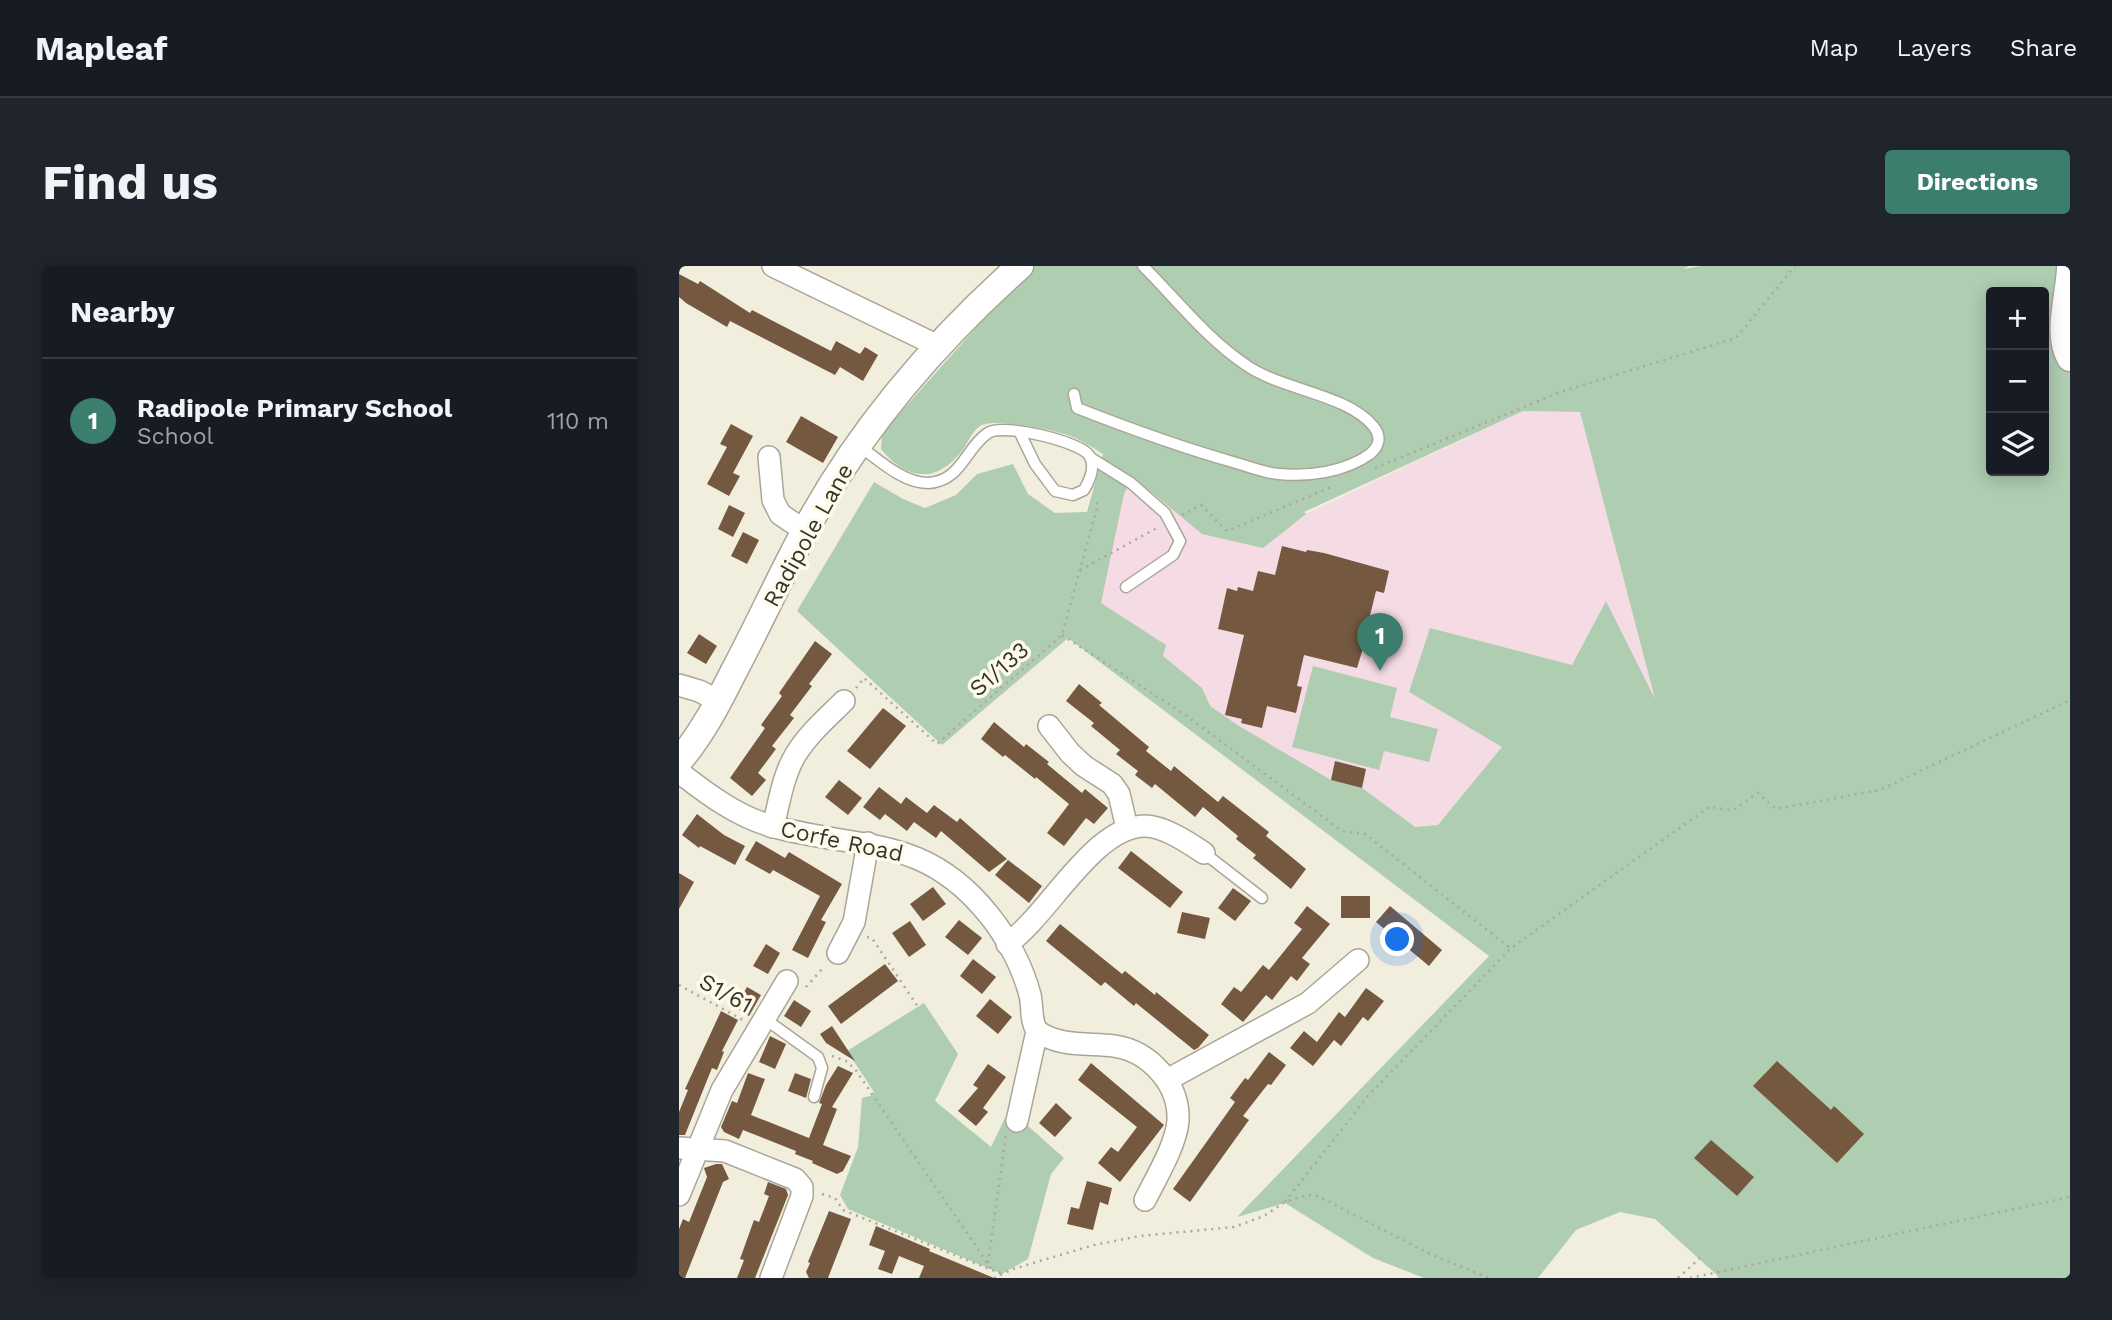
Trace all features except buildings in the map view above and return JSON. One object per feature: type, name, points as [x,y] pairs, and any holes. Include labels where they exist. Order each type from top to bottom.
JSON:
[{"type":"street","points":[[773,266],[938,346]]},
{"type":"street","name":"Radipole Lane","points":[[679,761],[694,743],[719,701],[805,531],[858,445],[938,346],[1020,266]]},
{"type":"street","points":[[2070,269],[2064,340],[2070,358]]},
{"type":"street","points":[[769,457],[773,500],[780,514],[805,531]]},
{"type":"street","points":[[679,685],[719,701]]},
{"type":"street","points":[[773,827],[787,772],[795,755],[814,730],[844,701]]},
{"type":"street","points":[[1049,726],[1070,753],[1112,784],[1119,794],[1127,828]]},
{"type":"street","name":"Corfe Road","points":[[679,772],[742,814],[773,827],[867,843],[921,859],[947,875],[988,914],[1007,944],[1030,993],[1032,1018],[1037,1031],[1019,1114]]},
{"type":"street","points":[[1007,944],[1036,918],[1087,857],[1127,828],[1148,826],[1180,838],[1204,853]]},
{"type":"street","points":[[838,953],[851,931],[867,843]]},
{"type":"street","points":[[1167,1080],[1308,1003],[1358,960]]},
{"type":"street","points":[[679,1195],[688,1148],[787,981]]},
{"type":"street","points":[[1037,1031],[1049,1040],[1118,1046],[1157,1067],[1167,1080],[1174,1096],[1178,1121],[1162,1165],[1145,1200]]},
{"type":"street","points":[[688,1148],[725,1151],[795,1179],[802,1187],[802,1196],[773,1277]]},
{"type":"lane","points":[[1074,394],[1077,408],[1214,457],[1277,474],[1322,473],[1359,460],[1377,447],[1380,439],[1376,429],[1364,416],[1325,397],[1270,378],[1247,366],[1222,346],[1143,266]]},
{"type":"lane","points":[[858,445],[892,470],[926,483],[950,476],[987,434],[998,429],[1071,443],[1131,483],[1165,513],[1179,541],[1173,555],[1126,587]]},
{"type":"lane","points":[[1020,433],[1035,464],[1055,491],[1073,495],[1084,490],[1092,469],[1091,458]]},
{"type":"lane","points":[[1204,853],[1262,898]]},
{"type":"lane","points":[[762,1024],[818,1057],[822,1068],[814,1097]]},
{"type":"path","points":[[1366,472],[1560,392],[1736,338],[1795,266]]},
{"type":"path","points":[[1080,570],[1201,505],[1227,531],[1340,483]]},
{"type":"path","points":[[1084,490],[1098,504],[1062,635],[1184,713],[1342,831],[1364,834],[1511,948]]},
{"type":"path","name":"S1/133","points":[[844,701],[865,678],[937,744],[1062,635]]},
{"type":"path","points":[[1285,1202],[1367,1097],[1511,948],[1709,807],[1733,810],[1758,793],[1776,809],[1880,790],[2070,700]]},
{"type":"path","points":[[851,931],[872,938],[918,1007]]},
{"type":"path","points":[[787,981],[795,969],[807,988],[838,953]]},
{"type":"path","name":"S1/61","points":[[679,985],[762,1024]]},
{"type":"path","points":[[818,1057],[830,1056],[846,1061],[855,1069],[992,1270]]},
{"type":"path","points":[[988,1264],[1009,1111],[1019,1114]]},
{"type":"path","points":[[802,1187],[835,1198],[843,1210],[1002,1274]]},
{"type":"path","points":[[994,1278],[1094,1245],[1140,1236],[1234,1227],[1264,1216],[1285,1202],[1307,1195],[1318,1196],[1432,1255],[1489,1278]]},
{"type":"path","points":[[1690,1278],[2070,1197]]},
{"type":"path","points":[[1678,1278],[1700,1258]]},
{"type":"shaded area","points":[[1523,411],[1580,412],[1657,704],[1417,902],[1083,590],[1123,437],[1306,514]]},
{"type":"green space","points":[[1031,266],[1689,266],[1683,269],[1701,266],[2070,266],[2070,1278],[1717,1278],[1718,1276],[1655,1219],[1620,1212],[1576,1230],[1538,1278],[1424,1278],[1373,1258],[1285,1203],[1237,1217],[1489,956],[1068,638],[942,745],[797,611],[874,482],[925,508],[956,495],[977,474],[1013,464],[1028,494],[1055,513],[1087,512],[1103,454],[1062,433],[1024,425],[987,424],[977,428],[951,463],[941,470],[920,474],[900,467],[890,459],[881,449],[882,435]],"holes":[[[1523,411],[1580,412],[1655,699],[1606,601],[1572,665],[1430,628],[1409,692],[1502,747],[1438,825],[1415,827],[1362,788],[1331,780],[1239,726],[1210,706],[1202,688],[1163,656],[1166,645],[1101,603],[1124,494],[1133,477],[1202,534],[1263,548],[1306,514],[1304,512]]]},
{"type":"green space","points":[[1313,666],[1397,688],[1390,717],[1438,729],[1429,762],[1384,751],[1379,770],[1292,747]]},
{"type":"green space","points":[[924,1003],[958,1054],[935,1101],[991,1147],[1006,1116],[1028,1126],[1064,1158],[1051,1174],[1028,1259],[1002,1274],[848,1209],[840,1195],[858,1147],[862,1098],[873,1095],[874,1092],[847,1051]]},
{"type":"place","name":"Radipole Primary School","points":[[1380,671]]}]
